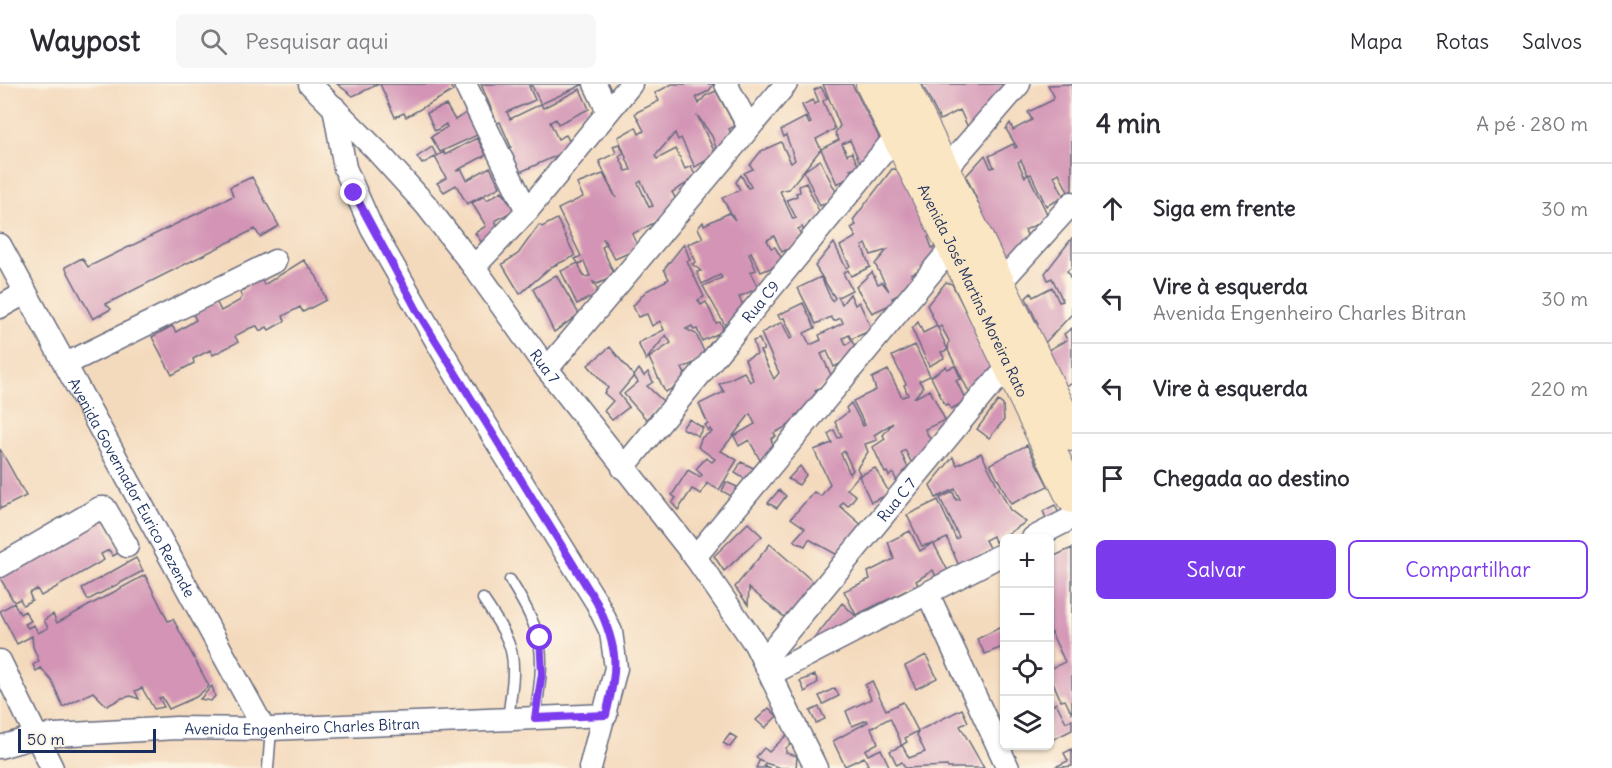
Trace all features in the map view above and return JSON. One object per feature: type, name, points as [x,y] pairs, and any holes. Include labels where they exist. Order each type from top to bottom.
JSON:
[{"type":"street","name":"Rua 7","points":[[310,84],[426,205],[474,267],[547,369],[623,468],[695,556],[767,667],[811,764]]},
{"type":"street","points":[[465,84],[526,211]]},
{"type":"street","points":[[595,84],[608,111]]},
{"type":"street","points":[[474,267],[526,211],[630,84]]},
{"type":"street","points":[[726,84],[749,127]]},
{"type":"street","points":[[547,369],[786,84]]},
{"type":"street","name":"Avenida José Martins Moreira Rato","points":[[872,84],[953,246],[1072,497]]},
{"type":"street","name":"Avenida José Martins Moreira Rato","points":[[902,84],[1072,435]]},
{"type":"street","points":[[945,170],[1019,84]]},
{"type":"street","points":[[334,107],[345,168],[372,230],[455,374],[591,593],[610,632],[616,668],[606,715],[590,768]]},
{"type":"street","name":"Rua C9","points":[[623,468],[898,134]]},
{"type":"street","points":[[999,284],[1072,202]]},
{"type":"street","name":"Avenida Governador Eurico Rezende","points":[[0,245],[268,729]]},
{"type":"street","points":[[695,556],[953,246]]},
{"type":"street","points":[[66,364],[274,261]]},
{"type":"street","points":[[0,307],[25,293]]},
{"type":"street","points":[[1009,367],[1024,364],[1041,373]]},
{"type":"street","name":"Rua C 7","points":[[767,667],[985,392],[1009,367]]},
{"type":"street","points":[[0,566],[100,508],[105,508],[127,546]]},
{"type":"street","points":[[1041,534],[1072,518]]},
{"type":"street","points":[[767,667],[928,594],[1000,556]]},
{"type":"street","points":[[928,594],[1008,768]]},
{"type":"street","points":[[0,661],[52,768]]},
{"type":"street","name":"Avenida Engenheiro Charles Bitran","points":[[0,747],[38,736],[176,728],[268,729],[606,715]]},
{"type":"lane","points":[[510,580],[533,618],[540,638],[542,673],[535,718]]},
{"type":"lane","points":[[483,599],[504,630],[513,650],[514,669],[508,719]]},
{"type":"lane","points":[[268,729],[268,768]]},
{"type":"building","points":[[337,84],[379,84],[353,96]]},
{"type":"building","points":[[380,84],[449,84],[453,91],[406,117],[404,113],[395,117]]},
{"type":"building","points":[[481,84],[584,84],[541,104],[543,108],[580,89],[589,109],[558,124],[556,119],[550,122],[558,139],[566,135],[573,148],[561,162],[558,155],[518,173],[507,149],[511,147],[500,122],[497,123]],"holes":[[[529,86],[532,86],[541,104],[510,119],[507,112],[535,100]]]},
{"type":"building","points":[[672,84],[714,84],[709,91],[696,97],[699,104],[705,96],[716,91],[735,126],[729,129],[732,136],[717,151],[712,136],[697,115],[716,155],[695,167],[681,138],[678,140],[675,133],[655,156],[657,159],[676,149],[685,169],[691,166],[696,178],[672,192],[677,202],[656,222],[632,234],[637,245],[632,248],[633,251],[615,259],[603,238],[606,245],[602,247],[615,276],[597,284],[593,282],[599,293],[577,304],[561,271],[578,263],[584,277],[590,276],[584,261],[579,264],[575,259],[581,256],[558,209],[583,197],[577,184],[603,174],[616,198],[599,161],[616,153],[613,146],[619,144],[624,153],[619,156],[626,171],[631,170],[618,137],[636,127],[639,134],[644,131],[635,113],[659,101],[655,93]],"holes":[[[641,181],[653,206],[649,207],[638,183]]]},
{"type":"building","points":[[823,84],[852,84],[883,145],[861,165],[850,140],[842,144],[847,155],[852,152],[861,172],[857,177],[853,169],[850,170],[853,176],[837,184],[821,149],[839,140],[835,133],[840,126]]},
{"type":"building","points":[[922,84],[1014,84],[970,132],[960,110],[940,120]]},
{"type":"building","points":[[1072,84],[1072,190],[1069,194],[1059,173],[1054,176],[1064,197],[1046,206],[1031,174],[1028,175],[1049,218],[1025,230],[1030,242],[1006,268],[976,205],[979,204],[966,176],[985,155],[991,168],[994,167],[989,156],[1013,144],[1015,148],[1017,147],[1006,129],[1010,123],[1013,130],[1032,120],[1028,112],[1053,100],[1054,96],[1048,85]],"holes":[[[1021,160],[1028,174],[1025,177],[1018,162]]]},
{"type":"building","points":[[821,87],[827,98],[823,101],[835,129],[816,139],[821,149],[789,189],[780,191],[793,219],[796,218],[787,200],[797,196],[796,193],[800,192],[799,186],[806,183],[822,218],[809,223],[812,232],[807,237],[802,227],[798,229],[804,241],[782,252],[774,236],[767,240],[771,248],[775,247],[782,259],[777,262],[778,265],[761,272],[751,252],[749,254],[756,270],[750,272],[758,288],[739,297],[746,311],[725,325],[703,286],[722,278],[720,275],[702,284],[697,272],[701,271],[692,264],[696,262],[688,244],[703,238],[698,228],[703,222],[704,225],[729,213],[735,220],[722,198],[740,190],[736,182],[741,175],[748,188],[751,187],[744,173],[753,169],[750,165],[761,151],[781,142],[791,163],[795,160],[786,135],[784,137],[781,130],[806,117],[809,124],[811,123],[802,105],[813,100],[815,104],[819,102],[814,90]]},
{"type":"building","points":[[446,105],[455,120],[469,111],[482,133],[440,152],[431,137],[447,127],[446,124],[435,131],[427,113]]},
{"type":"building","points":[[477,138],[486,155],[456,171],[462,170],[467,180],[490,167],[500,187],[467,204],[456,185],[444,192],[437,183],[446,178],[435,157],[422,164],[417,157],[432,147],[437,156],[444,152],[445,155]]},
{"type":"building","points":[[820,160],[838,196],[820,206],[804,171]]},
{"type":"building","points":[[892,169],[901,170],[932,235],[928,237],[932,248],[936,246],[942,259],[911,274],[916,285],[892,298],[894,303],[872,313],[856,287],[872,272],[878,284],[882,282],[889,291],[875,264],[887,250],[871,255],[866,244],[862,246],[870,267],[851,276],[848,270],[843,273],[852,290],[838,297],[842,304],[850,294],[855,305],[859,302],[872,330],[851,339],[849,335],[843,338],[846,345],[852,341],[859,354],[834,367],[827,351],[821,354],[834,381],[815,390],[820,401],[817,405],[796,415],[799,420],[774,433],[776,436],[771,439],[776,452],[760,460],[749,440],[739,446],[734,436],[755,424],[750,414],[721,451],[737,460],[719,490],[707,483],[701,494],[692,489],[678,510],[672,503],[676,498],[672,495],[688,470],[700,477],[702,475],[696,469],[706,458],[712,462],[715,459],[698,447],[702,437],[712,432],[710,429],[708,431],[705,425],[708,424],[699,404],[724,392],[719,384],[744,372],[750,382],[753,380],[745,359],[757,354],[753,341],[759,339],[764,350],[760,351],[774,379],[779,373],[761,333],[782,322],[790,339],[793,337],[784,318],[780,319],[778,315],[803,303],[815,328],[804,333],[810,345],[821,340],[819,335],[843,323],[841,318],[834,321],[831,317],[816,324],[798,288],[821,277],[832,301],[835,298],[815,266],[834,243],[846,268],[850,266],[840,246],[856,237],[851,228],[856,225],[853,220]]},
{"type":"building","points":[[252,177],[279,226],[260,237],[255,229],[106,304],[111,309],[93,319],[65,267],[82,258],[88,267],[233,196],[230,187]]},
{"type":"building","points":[[502,191],[514,210],[495,221],[503,235],[487,250],[475,233],[486,226],[472,203],[484,196],[487,200]]},
{"type":"building","points":[[557,219],[575,256],[551,267],[520,294],[502,264],[518,254],[539,225],[542,227]]},
{"type":"building","points":[[1072,238],[1072,267],[1067,271],[1072,281],[1072,314],[1042,346],[1033,327],[1038,324],[1026,298],[1031,293],[1033,297],[1052,287],[1059,302],[1063,301],[1052,278],[1048,280],[1045,273]]},
{"type":"building","points":[[684,244],[690,260],[687,261],[704,297],[698,300],[701,305],[706,302],[716,323],[720,322],[726,333],[720,336],[719,333],[702,341],[697,329],[694,330],[692,326],[686,329],[696,334],[707,358],[682,368],[688,381],[665,392],[649,358],[671,343],[666,335],[646,360],[638,343],[664,330],[660,321],[652,326],[647,314],[638,317],[633,306],[646,291],[669,279],[664,269]]},
{"type":"building","points":[[304,260],[317,277],[326,300],[303,312],[300,307],[283,316],[285,321],[269,330],[267,327],[260,331],[257,326],[250,328],[235,336],[238,342],[213,355],[210,350],[193,359],[194,363],[172,375],[152,337],[172,326],[176,332],[196,320],[193,314],[216,301],[221,311],[239,301],[242,297],[240,293],[248,288],[246,286],[261,278],[264,285]]},
{"type":"building","points":[[556,275],[579,314],[554,332],[533,289]]},
{"type":"building","points":[[946,282],[952,284],[995,369],[972,398],[948,350],[949,341],[941,326],[938,328],[927,305]]},
{"type":"building","points":[[918,322],[923,333],[937,326],[948,350],[941,352],[944,358],[929,366],[912,329]]},
{"type":"building","points":[[1072,328],[1072,384],[1063,386],[1048,350],[1067,340],[1064,334]]},
{"type":"building","points":[[915,345],[930,376],[919,381],[923,387],[914,398],[930,390],[945,420],[925,429],[933,445],[914,468],[905,450],[901,453],[910,472],[899,486],[893,473],[889,476],[887,472],[885,473],[873,447],[885,439],[883,435],[893,423],[874,435],[877,440],[865,444],[868,452],[857,468],[860,474],[847,489],[856,496],[848,506],[843,502],[840,506],[865,528],[841,557],[809,539],[805,546],[798,543],[794,540],[805,528],[791,518],[814,492],[821,496],[830,484],[814,450],[832,443],[828,434],[834,430],[838,438],[842,437],[835,422],[848,412],[846,408],[851,403],[863,426],[865,425],[853,401],[876,390],[872,378],[888,370],[902,397],[908,395],[904,385],[906,384],[892,356]],"holes":[[[844,451],[853,470],[850,474],[841,454]]]},
{"type":"building","points":[[610,347],[634,376],[619,394],[629,407],[612,420],[604,411],[613,401],[604,393],[608,388],[588,365]]},
{"type":"building","points":[[946,366],[947,369],[955,366],[961,379],[956,380],[966,401],[951,409],[948,404],[945,405],[931,377]]},
{"type":"building","points":[[639,369],[644,376],[648,372],[653,382],[647,386],[665,403],[646,419],[624,394],[638,382],[634,376]]},
{"type":"building","points":[[998,401],[1003,405],[1004,420],[989,438],[977,429]]},
{"type":"building","points":[[689,419],[703,428],[698,436],[682,428]]},
{"type":"building","points":[[1027,445],[1048,486],[1011,504],[990,464]]},
{"type":"building","points":[[0,449],[26,496],[0,509]]},
{"type":"building","points":[[981,453],[1010,510],[1026,522],[1007,534],[1000,534],[1000,539],[995,542],[993,536],[985,540],[990,550],[959,566],[947,538],[934,544],[948,571],[936,577],[933,570],[916,581],[918,585],[856,615],[844,591],[870,579],[868,572],[894,559],[888,542],[910,531],[920,551],[933,543],[922,546],[907,515],[938,500],[956,539],[959,537],[940,498],[953,492],[956,500],[960,499],[955,489],[936,498],[930,485],[953,457],[957,465]]},
{"type":"building","points":[[741,462],[762,472],[750,482],[735,473]]},
{"type":"building","points":[[800,466],[806,475],[799,485],[788,479]]},
{"type":"building","points":[[875,468],[890,494],[871,502],[859,476]]},
{"type":"building","points":[[726,482],[737,487],[733,497],[722,491]]},
{"type":"building","points":[[779,490],[786,496],[777,508],[768,503]]},
{"type":"building","points":[[1055,505],[1060,516],[1048,523],[1043,511]]},
{"type":"building","points":[[99,511],[120,552],[113,556],[109,550],[101,554],[104,560],[41,596],[37,589],[29,593],[32,600],[23,605],[20,599],[14,602],[0,578],[0,571]]},
{"type":"building","points":[[748,523],[762,536],[724,571],[714,556]]},
{"type":"building","points":[[770,544],[818,586],[789,621],[749,588],[748,605],[735,587]]},
{"type":"building","points":[[1072,548],[1072,714],[1065,700],[1061,701],[1054,684],[1054,667],[1065,662],[1054,639],[1054,556]]},
{"type":"building","points":[[136,558],[143,571],[88,600],[82,588]]},
{"type":"building","points":[[145,575],[168,621],[173,619],[209,686],[196,697],[169,709],[162,697],[159,698],[164,707],[154,709],[142,688],[135,691],[139,699],[131,696],[107,706],[93,692],[63,707],[52,681],[41,668],[36,671],[33,665],[39,661],[33,647],[32,636],[17,644],[0,611],[14,603],[20,614],[25,611],[31,621],[25,624],[28,628],[34,625],[38,633],[48,628],[44,620],[53,614],[57,623]]},
{"type":"building","points":[[842,603],[863,623],[806,649]]},
{"type":"building","points":[[1000,628],[1000,648],[985,654],[977,639]]},
{"type":"building","points":[[926,655],[937,678],[916,689],[905,666]]},
{"type":"building","points":[[815,675],[818,682],[805,692],[800,681]]},
{"type":"building","points":[[872,681],[886,710],[903,702],[918,731],[962,709],[968,722],[960,726],[984,768],[948,768],[947,766],[905,768],[902,762],[897,765],[890,751],[901,746],[890,718],[871,728],[878,743],[865,750],[868,755],[881,749],[890,768],[861,768],[868,765],[864,757],[845,766],[833,741],[868,722],[867,720],[852,726],[846,711],[871,699],[865,685]],"holes":[[[918,731],[917,735],[925,752],[909,758],[902,745],[907,742],[905,738]]]},
{"type":"building","points":[[212,686],[215,696],[211,701],[200,699]]},
{"type":"building","points":[[835,688],[839,696],[823,704],[819,696]]},
{"type":"building","points":[[1056,703],[1066,722],[1072,720],[1072,730],[1054,739],[1054,704]]},
{"type":"building","points":[[819,707],[825,719],[816,723],[810,711]]},
{"type":"building","points":[[769,708],[777,716],[765,728],[756,720]]},
{"type":"building","points":[[791,731],[795,741],[786,748],[786,753],[797,756],[796,768],[781,768],[765,763],[764,766],[770,768],[756,768],[759,761],[762,761],[756,757],[764,748],[769,752]]},
{"type":"building","points":[[730,734],[737,738],[730,747],[723,743]]},
{"type":"building","points":[[1072,749],[1072,766],[1053,768],[1068,761],[1064,753]]},
{"type":"route","points":[[354,193],[419,314],[597,603],[610,632],[615,652],[616,668],[606,715],[535,718],[542,673],[540,638]]}]
